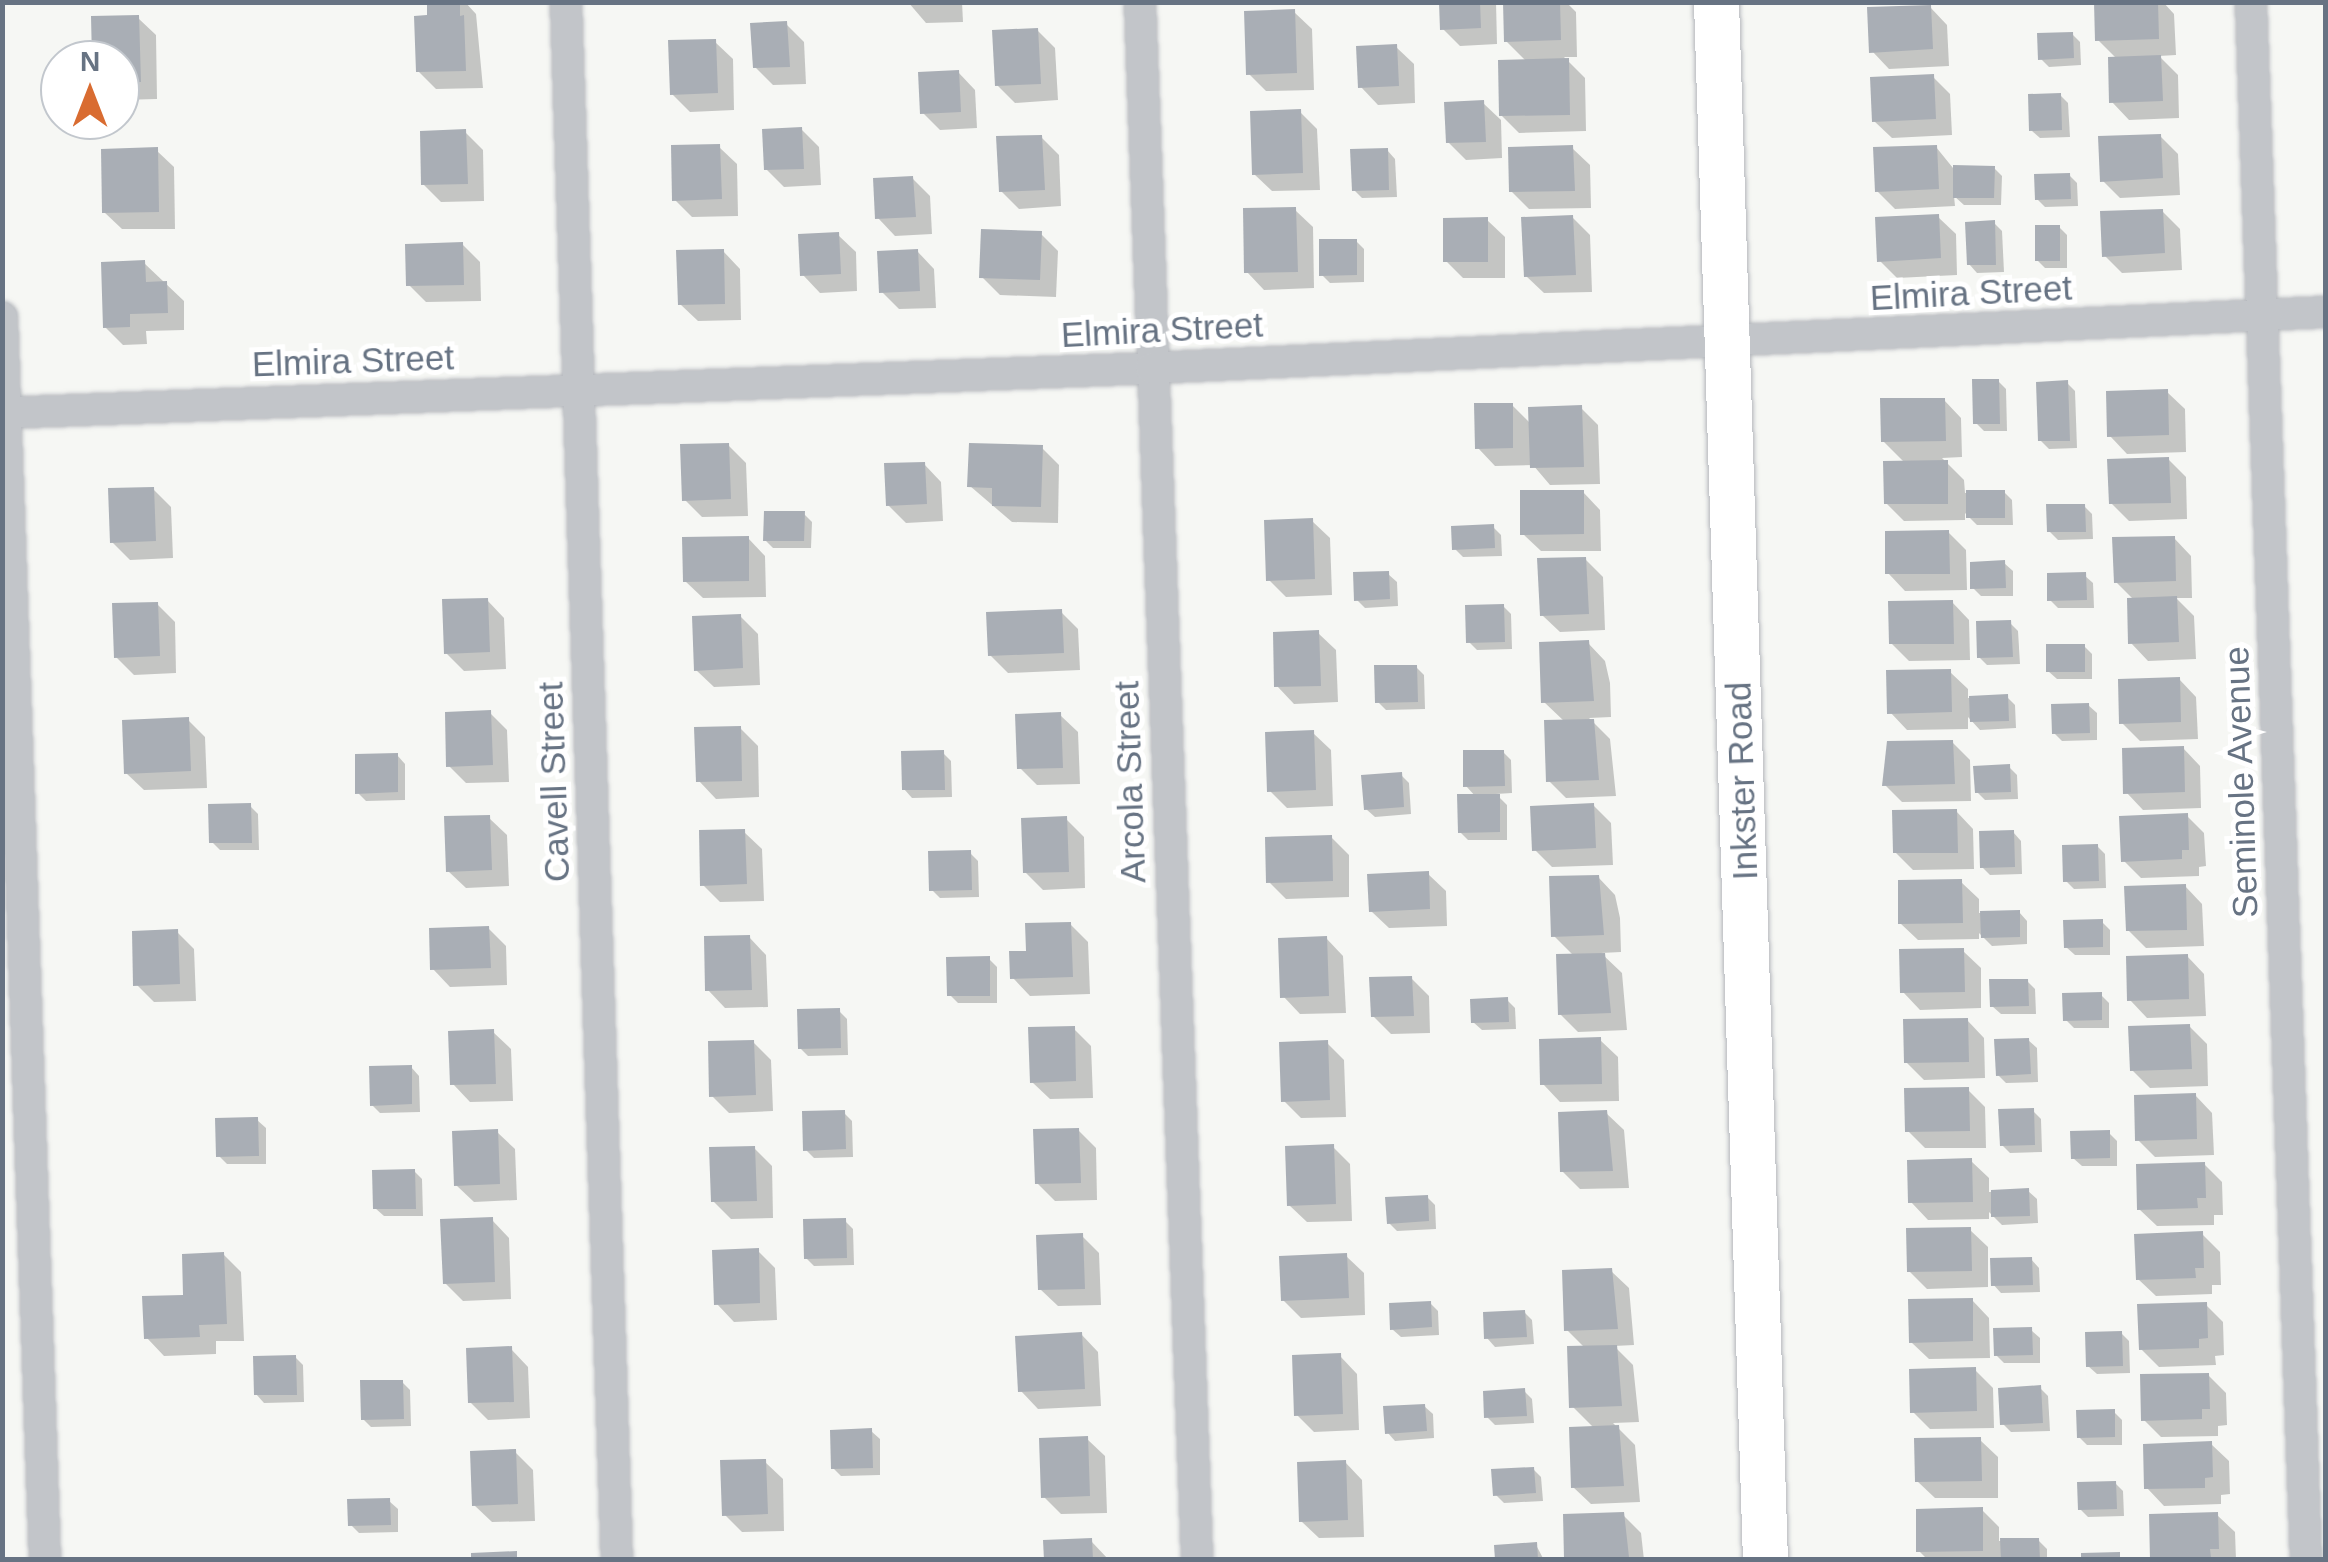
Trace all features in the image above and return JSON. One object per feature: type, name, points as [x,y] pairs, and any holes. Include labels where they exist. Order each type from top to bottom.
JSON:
[{"type":"main road","name":"Inkster Road","points":[[1716,2],[1765,1560]]},
{"type":"street","name":"Cavell Street","points":[[566,2],[616,1560]]},
{"type":"street","name":"Arcola Street","points":[[1140,2],[1197,1560]]},
{"type":"street","name":"Seminole Avenue","points":[[2251,2],[2306,1560]]},
{"type":"street","name":"Elmira Street","points":[[4,413],[1152,368],[2326,312]]},
{"type":"street","points":[[2,317],[45,1560]]},
{"type":"building","points":[[427,2],[460,2],[466,71],[416,72],[414,16],[427,15]]},
{"type":"building","points":[[1439,2],[1480,2],[1481,28],[1440,30]]},
{"type":"building","points":[[1503,2],[1560,2],[1561,40],[1504,42]]},
{"type":"building","points":[[2094,2],[2158,2],[2159,39],[2095,41]]},
{"type":"building","points":[[1931,5],[1933,49],[1869,53],[1867,7]]},
{"type":"building","points":[[1295,9],[1297,73],[1246,75],[1244,11]]},
{"type":"building","points":[[139,15],[140,40],[92,40],[91,16]]},
{"type":"building","points":[[787,21],[790,67],[753,68],[750,23]]},
{"type":"building","points":[[1038,28],[1041,84],[995,86],[992,30]]},
{"type":"building","points":[[2073,32],[2074,58],[2038,60],[2037,33]]},
{"type":"building","points":[[716,39],[718,93],[670,95],[668,40]]},
{"type":"building","points":[[1397,44],[1399,86],[1358,88],[1356,46]]},
{"type":"building","points":[[2161,55],[2163,101],[2109,103],[2108,57]]},
{"type":"building","points":[[1569,58],[1570,115],[1499,116],[1498,60]]},
{"type":"building","points":[[959,70],[961,112],[920,114],[918,72]]},
{"type":"building","points":[[1934,74],[1936,119],[1872,122],[1870,77]]},
{"type":"building","points":[[2061,93],[2062,130],[2029,131],[2028,94]]},
{"type":"building","points":[[1484,100],[1486,142],[1446,143],[1444,102]]},
{"type":"building","points":[[1301,109],[1303,173],[1252,175],[1250,111]]},
{"type":"building","points":[[802,127],[804,169],[764,170],[762,129]]},
{"type":"building","points":[[466,129],[468,184],[421,185],[420,131]]},
{"type":"building","points":[[2161,134],[2163,178],[2100,182],[2098,136]]},
{"type":"building","points":[[1042,135],[1045,190],[999,192],[996,136]]},
{"type":"building","points":[[720,144],[722,199],[672,201],[671,145]]},
{"type":"building","points":[[1573,145],[1575,191],[1509,192],[1508,147]]},
{"type":"building","points":[[1937,145],[1939,189],[1875,192],[1873,147]]},
{"type":"building","points":[[158,147],[159,212],[102,213],[101,149]]},
{"type":"building","points":[[1388,148],[1389,190],[1352,191],[1350,149]]},
{"type":"building","points":[[1953,165],[1995,166],[1994,198],[1953,198]]},
{"type":"building","points":[[2070,173],[2071,199],[2035,200],[2034,174]]},
{"type":"building","points":[[913,176],[916,217],[875,219],[873,178]]},
{"type":"building","points":[[1296,207],[1298,272],[1244,273],[1243,208]]},
{"type":"building","points":[[2163,209],[2165,253],[2102,257],[2100,211]]},
{"type":"building","points":[[1939,214],[1941,258],[1877,262],[1875,217]]},
{"type":"building","points":[[1573,215],[1576,275],[1524,277],[1521,217]]},
{"type":"building","points":[[1488,217],[1488,262],[1443,262],[1443,218]]},
{"type":"building","points":[[1995,220],[1996,265],[1967,265],[1965,222]]},
{"type":"building","points":[[2035,225],[2060,225],[2060,261],[2035,261]]},
{"type":"building","points":[[981,229],[1042,231],[1040,280],[979,278]]},
{"type":"building","points":[[839,232],[841,274],[800,276],[798,234]]},
{"type":"building","points":[[1319,239],[1357,239],[1357,275],[1319,276]]},
{"type":"building","points":[[463,242],[464,285],[406,286],[405,244]]},
{"type":"building","points":[[724,249],[725,304],[678,305],[676,250]]},
{"type":"building","points":[[918,249],[920,291],[879,293],[877,251]]},
{"type":"building","points":[[145,260],[146,282],[167,281],[168,313],[130,314],[130,327],[103,328],[101,262]]},
{"type":"building","points":[[1972,379],[1999,379],[2000,424],[1973,424]]},
{"type":"building","points":[[2068,380],[2070,441],[2038,441],[2036,382]]},
{"type":"building","points":[[2168,389],[2169,435],[2107,437],[2106,391]]},
{"type":"building","points":[[1880,398],[1945,398],[1946,441],[1881,442]]},
{"type":"building","points":[[1474,403],[1513,403],[1513,448],[1475,449]]},
{"type":"building","points":[[1582,405],[1584,467],[1530,468],[1528,407]]},
{"type":"building","points":[[729,443],[731,499],[682,501],[680,444]]},
{"type":"building","points":[[969,443],[1043,445],[1041,507],[992,506],[992,488],[967,487]]},
{"type":"building","points":[[2169,457],[2171,503],[2109,504],[2107,459]]},
{"type":"building","points":[[1948,460],[1948,504],[1884,504],[1883,461]]},
{"type":"building","points":[[925,462],[927,504],[886,506],[884,463]]},
{"type":"building","points":[[154,487],[156,541],[110,543],[108,488]]},
{"type":"building","points":[[1520,490],[1584,490],[1584,534],[1520,535]]},
{"type":"building","points":[[1966,490],[2005,490],[2005,518],[1966,518]]},
{"type":"building","points":[[2046,504],[2085,504],[2086,532],[2047,532]]},
{"type":"building","points":[[764,511],[805,511],[804,541],[763,541]]},
{"type":"building","points":[[1313,518],[1315,579],[1266,581],[1264,520]]},
{"type":"building","points":[[1494,524],[1495,548],[1452,550],[1451,526]]},
{"type":"building","points":[[1949,530],[1950,574],[1885,574],[1885,531]]},
{"type":"building","points":[[749,536],[749,581],[683,582],[682,537]]},
{"type":"building","points":[[2175,536],[2176,581],[2114,583],[2112,537]]},
{"type":"building","points":[[1586,557],[1589,614],[1540,616],[1537,558]]},
{"type":"building","points":[[2005,560],[2006,588],[1970,589],[1970,562]]},
{"type":"building","points":[[1389,571],[1390,599],[1354,601],[1353,572]]},
{"type":"building","points":[[2086,572],[2087,600],[2047,601],[2047,573]]},
{"type":"building","points":[[2177,596],[2179,642],[2128,644],[2127,598]]},
{"type":"building","points":[[488,598],[490,652],[444,654],[442,599]]},
{"type":"building","points":[[1953,600],[1954,644],[1889,644],[1888,601]]},
{"type":"building","points":[[158,602],[160,656],[114,658],[112,603]]},
{"type":"building","points":[[1504,604],[1505,642],[1466,643],[1465,605]]},
{"type":"building","points":[[1062,609],[1064,653],[988,656],[986,612]]},
{"type":"building","points":[[741,614],[743,668],[694,671],[692,616]]},
{"type":"building","points":[[2011,620],[2013,657],[1977,658],[1976,621]]},
{"type":"building","points":[[1319,630],[1321,686],[1274,687],[1273,632]]},
{"type":"building","points":[[1589,640],[1594,701],[1541,703],[1539,642]]},
{"type":"building","points":[[2046,644],[2085,644],[2085,672],[2046,672]]},
{"type":"building","points":[[1374,665],[1417,665],[1418,702],[1375,703]]},
{"type":"building","points":[[1951,669],[1952,712],[1887,714],[1886,670]]},
{"type":"building","points":[[2180,677],[2181,722],[2119,724],[2118,679]]},
{"type":"building","points":[[2008,694],[2009,721],[1970,722],[1969,696]]},
{"type":"building","points":[[2089,703],[2090,733],[2052,734],[2051,704]]},
{"type":"building","points":[[491,710],[493,765],[446,767],[445,712]]},
{"type":"building","points":[[1061,712],[1063,768],[1017,769],[1015,714]]},
{"type":"building","points":[[189,717],[191,771],[124,774],[122,720]]},
{"type":"building","points":[[1594,719],[1599,780],[1546,782],[1544,720]]},
{"type":"building","points":[[741,726],[742,781],[696,782],[694,727]]},
{"type":"building","points":[[1314,730],[1316,790],[1267,792],[1265,732]]},
{"type":"building","points":[[1953,740],[1955,784],[1882,786],[1887,741]]},
{"type":"building","points":[[2184,746],[2185,792],[2123,794],[2122,748]]},
{"type":"building","points":[[944,750],[945,790],[902,790],[901,751]]},
{"type":"building","points":[[1463,750],[1504,750],[1505,786],[1463,787]]},
{"type":"building","points":[[398,753],[398,792],[355,794],[355,754]]},
{"type":"building","points":[[2010,764],[2011,792],[1975,793],[1973,766]]},
{"type":"building","points":[[1402,772],[1404,807],[1364,810],[1361,775]]},
{"type":"building","points":[[1457,794],[1500,794],[1500,832],[1458,833]]},
{"type":"building","points":[[251,803],[252,843],[209,843],[208,804]]},
{"type":"building","points":[[1594,803],[1596,848],[1532,851],[1530,806]]},
{"type":"building","points":[[1957,809],[1958,853],[1893,853],[1892,810]]},
{"type":"building","points":[[2188,813],[2189,850],[2182,850],[2182,859],[2121,862],[2119,816]]},
{"type":"building","points":[[490,815],[492,870],[446,872],[444,816]]},
{"type":"building","points":[[1067,816],[1069,872],[1023,873],[1021,818]]},
{"type":"building","points":[[745,829],[747,884],[700,886],[699,830]]},
{"type":"building","points":[[2014,830],[2015,867],[1980,868],[1979,831]]},
{"type":"building","points":[[1332,835],[1333,881],[1266,883],[1265,837]]},
{"type":"building","points":[[2098,844],[2099,881],[2063,882],[2062,845]]},
{"type":"building","points":[[971,850],[972,890],[929,891],[928,851]]},
{"type":"building","points":[[1429,871],[1430,909],[1369,912],[1367,874]]},
{"type":"building","points":[[1599,875],[1604,935],[1551,937],[1549,876]]},
{"type":"building","points":[[1962,879],[1963,923],[1898,924],[1898,880]]},
{"type":"building","points":[[2186,884],[2187,930],[2126,931],[2124,886]]},
{"type":"building","points":[[2020,910],[2020,937],[1981,938],[1980,911]]},
{"type":"building","points":[[2103,919],[2103,947],[2064,948],[2063,920]]},
{"type":"building","points":[[1071,922],[1073,977],[1010,979],[1009,951],[1026,951],[1025,923]]},
{"type":"building","points":[[489,926],[491,968],[430,970],[429,928]]},
{"type":"building","points":[[178,929],[180,984],[133,986],[132,931]]},
{"type":"building","points":[[750,935],[752,990],[705,991],[704,936]]},
{"type":"building","points":[[1327,936],[1329,996],[1280,998],[1278,938]]},
{"type":"building","points":[[1964,948],[1965,992],[1900,993],[1899,949]]},
{"type":"building","points":[[1605,953],[1611,1013],[1558,1015],[1556,954]]},
{"type":"building","points":[[2188,954],[2189,999],[2127,1001],[2126,956]]},
{"type":"building","points":[[990,956],[990,996],[947,996],[946,957]]},
{"type":"building","points":[[1412,976],[1414,1016],[1371,1017],[1369,977]]},
{"type":"building","points":[[1989,979],[2028,979],[2029,1006],[1990,1007]]},
{"type":"building","points":[[2102,992],[2102,1020],[2063,1021],[2062,993]]},
{"type":"building","points":[[1508,997],[1509,1022],[1471,1023],[1470,999]]},
{"type":"building","points":[[840,1008],[841,1048],[798,1049],[797,1009]]},
{"type":"building","points":[[1968,1018],[1969,1062],[1904,1063],[1903,1019]]},
{"type":"building","points":[[2190,1024],[2192,1069],[2130,1071],[2128,1026]]},
{"type":"building","points":[[1075,1026],[1076,1081],[1030,1083],[1028,1027]]},
{"type":"building","points":[[494,1029],[496,1084],[450,1085],[448,1031]]},
{"type":"building","points":[[1601,1037],[1602,1084],[1540,1085],[1539,1039]]},
{"type":"building","points":[[2029,1038],[2031,1074],[1996,1076],[1994,1039]]},
{"type":"building","points":[[754,1040],[756,1095],[709,1097],[708,1041]]},
{"type":"building","points":[[1328,1040],[1330,1100],[1281,1102],[1279,1042]]},
{"type":"building","points":[[412,1065],[412,1104],[370,1106],[369,1066]]},
{"type":"building","points":[[1969,1087],[1970,1131],[1905,1132],[1904,1088]]},
{"type":"building","points":[[2196,1093],[2197,1139],[2135,1141],[2134,1095]]},
{"type":"building","points":[[2034,1108],[2035,1145],[2000,1146],[1998,1109]]},
{"type":"building","points":[[845,1110],[846,1149],[803,1151],[802,1111]]},
{"type":"building","points":[[1607,1110],[1613,1171],[1560,1172],[1558,1112]]},
{"type":"building","points":[[258,1117],[259,1156],[216,1157],[215,1118]]},
{"type":"building","points":[[1079,1128],[1081,1183],[1035,1184],[1033,1129]]},
{"type":"building","points":[[498,1129],[500,1184],[454,1186],[452,1131]]},
{"type":"building","points":[[2110,1130],[2110,1158],[2071,1159],[2070,1131]]},
{"type":"building","points":[[1334,1144],[1336,1204],[1287,1206],[1285,1146]]},
{"type":"building","points":[[755,1146],[757,1201],[711,1202],[709,1147]]},
{"type":"building","points":[[1972,1158],[1973,1202],[1908,1203],[1907,1160]]},
{"type":"building","points":[[2205,1162],[2206,1198],[2197,1198],[2198,1208],[2137,1210],[2136,1164]]},
{"type":"building","points":[[415,1169],[416,1209],[373,1209],[372,1170]]},
{"type":"building","points":[[2029,1188],[2030,1216],[1991,1217],[1991,1190]]},
{"type":"building","points":[[1428,1195],[1429,1221],[1387,1224],[1385,1197]]},
{"type":"building","points":[[493,1217],[495,1282],[443,1284],[440,1219]]},
{"type":"building","points":[[846,1218],[847,1258],[804,1259],[803,1219]]},
{"type":"building","points":[[1971,1227],[1972,1271],[1907,1272],[1906,1228]]},
{"type":"building","points":[[2203,1231],[2204,1268],[2195,1268],[2196,1278],[2136,1280],[2134,1234]]},
{"type":"building","points":[[1083,1233],[1085,1289],[1038,1290],[1036,1235]]},
{"type":"building","points":[[759,1248],[760,1303],[714,1305],[712,1250]]},
{"type":"building","points":[[224,1252],[227,1324],[199,1325],[200,1337],[144,1339],[142,1296],[183,1295],[182,1254]]},
{"type":"building","points":[[1347,1253],[1349,1298],[1281,1301],[1279,1256]]},
{"type":"building","points":[[2032,1257],[2033,1285],[1991,1286],[1990,1258]]},
{"type":"building","points":[[1612,1268],[1618,1329],[1564,1331],[1562,1270]]},
{"type":"building","points":[[1973,1298],[1973,1341],[1909,1343],[1908,1299]]},
{"type":"building","points":[[1431,1301],[1432,1327],[1390,1330],[1389,1303]]},
{"type":"building","points":[[2207,1302],[2208,1338],[2199,1339],[2199,1348],[2139,1350],[2137,1304]]},
{"type":"building","points":[[1525,1310],[1527,1337],[1484,1339],[1483,1312]]},
{"type":"building","points":[[2032,1327],[2033,1355],[1994,1356],[1993,1328]]},
{"type":"building","points":[[2122,1331],[2123,1366],[2086,1367],[2085,1332]]},
{"type":"building","points":[[1082,1332],[1085,1389],[1018,1392],[1015,1336]]},
{"type":"building","points":[[1617,1345],[1622,1406],[1569,1408],[1567,1346]]},
{"type":"building","points":[[512,1346],[514,1402],[468,1403],[466,1348]]},
{"type":"building","points":[[1341,1353],[1343,1414],[1294,1416],[1292,1355]]},
{"type":"building","points":[[296,1355],[297,1395],[254,1395],[253,1356]]},
{"type":"building","points":[[1976,1367],[1977,1411],[1910,1413],[1909,1369]]},
{"type":"building","points":[[2209,1373],[2210,1409],[2202,1409],[2202,1419],[2141,1421],[2140,1374]]},
{"type":"building","points":[[360,1380],[403,1380],[404,1419],[361,1420]]},
{"type":"building","points":[[2041,1385],[2043,1423],[2000,1425],[1998,1388]]},
{"type":"building","points":[[1525,1388],[1527,1416],[1484,1418],[1483,1391]]},
{"type":"building","points":[[1425,1404],[1427,1431],[1385,1434],[1383,1406]]},
{"type":"building","points":[[2115,1409],[2115,1437],[2077,1438],[2076,1410]]},
{"type":"building","points":[[1619,1425],[1624,1486],[1571,1488],[1569,1427]]},
{"type":"building","points":[[872,1428],[873,1468],[831,1469],[830,1430]]},
{"type":"building","points":[[1088,1436],[1090,1496],[1041,1498],[1039,1438]]},
{"type":"building","points":[[1981,1437],[1982,1481],[1915,1482],[1914,1438]]},
{"type":"building","points":[[2212,1441],[2213,1477],[2205,1478],[2205,1488],[2144,1489],[2143,1444]]},
{"type":"building","points":[[516,1449],[518,1504],[472,1506],[470,1451]]},
{"type":"building","points":[[766,1459],[768,1514],[722,1516],[720,1460]]},
{"type":"building","points":[[1346,1460],[1348,1520],[1299,1522],[1297,1462]]},
{"type":"building","points":[[1534,1467],[1536,1493],[1493,1496],[1491,1469]]},
{"type":"building","points":[[2116,1481],[2117,1509],[2078,1510],[2077,1482]]},
{"type":"building","points":[[390,1498],[391,1525],[348,1526],[347,1499]]},
{"type":"building","points":[[1983,1507],[1983,1551],[1916,1552],[1916,1509]]},
{"type":"building","points":[[1624,1512],[1629,1557],[1564,1558],[1563,1514]]},
{"type":"building","points":[[2218,1512],[2219,1549],[2210,1549],[2211,1558],[2150,1560],[2149,1514]]},
{"type":"building","points":[[1092,1538],[1093,1560],[1044,1560],[1043,1540]]},
{"type":"building","points":[[2000,1538],[2039,1538],[2040,1560],[2001,1560]]},
{"type":"building","points":[[1537,1542],[1538,1560],[1495,1560],[1494,1545]]},
{"type":"building","points":[[517,1551],[517,1560],[471,1560],[471,1553]]},
{"type":"building","points":[[2120,1552],[2120,1560],[2081,1560],[2081,1553]]}]
